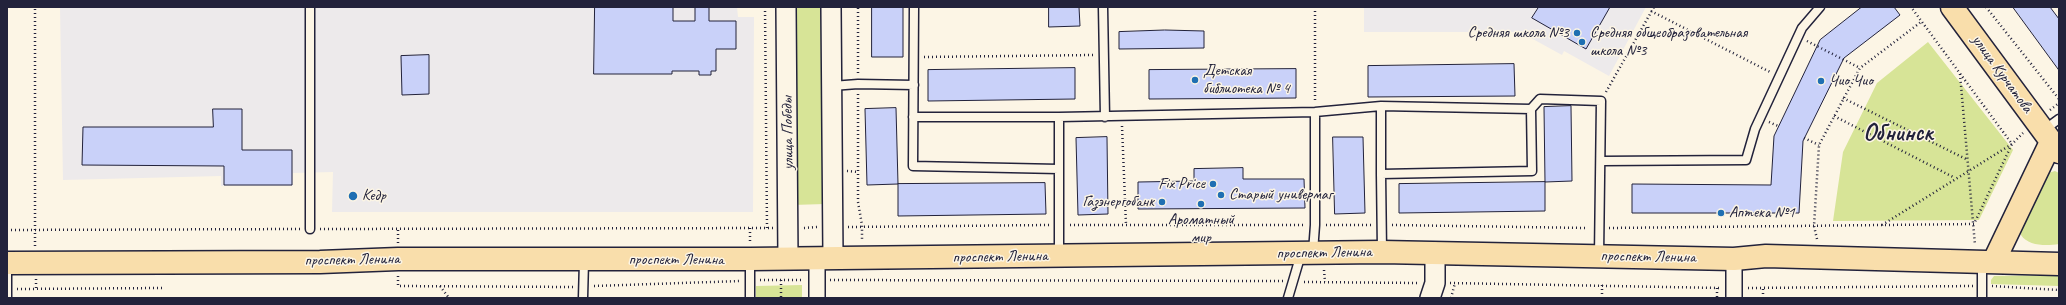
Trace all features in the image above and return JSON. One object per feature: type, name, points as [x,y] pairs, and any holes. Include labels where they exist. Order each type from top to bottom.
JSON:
[{"type":"main road","name":"улица Курчатова","points":[[1952,7],[2050,133]]},
{"type":"main road","points":[[1984,261],[2050,133]]},
{"type":"main road","name":"проспект Ленина","points":[[7,263],[312,262],[398,259],[584,261],[750,270],[788,259],[823,266],[1059,256],[1435,252],[1734,259],[1766,256],[2059,264]]},
{"type":"street","name":"улица Победы","points":[[786,7],[790,229],[788,259]]},
{"type":"street","points":[[817,298],[832,228],[831,7]]},
{"type":"street","points":[[1432,290],[1435,252]]},
{"type":"street","points":[[1734,259],[1734,293]]},
{"type":"lane","points":[[310,7],[310,229]]},
{"type":"lane","points":[[914,7],[913,166],[1059,168]]},
{"type":"lane","points":[[1103,7],[1105,117]]},
{"type":"lane","points":[[1602,161],[1746,160],[1755,129],[1798,36],[1802,28],[1820,7]]},
{"type":"lane","points":[[832,86],[858,84],[914,85]]},
{"type":"lane","points":[[1381,174],[1532,171],[1531,109],[1540,99],[1601,101],[1602,161],[1599,256]]},
{"type":"lane","points":[[1381,106],[1382,252]]},
{"type":"lane","points":[[913,117],[1105,117],[1315,112],[1381,106],[1531,109]]},
{"type":"lane","points":[[1288,298],[1293,281],[1307,254],[1315,225],[1315,112]]},
{"type":"lane","points":[[1059,117],[1059,256]]},
{"type":"lane","points":[[583,298],[584,261]]},
{"type":"lane","points":[[1982,298],[1984,261]]},
{"type":"lane","points":[[7,263],[7,298]]},
{"type":"lane","points":[[750,270],[750,298]]},
{"type":"path","points":[[35,7],[34,230],[36,289]]},
{"type":"path","points":[[765,7],[767,228]]},
{"type":"path","points":[[1315,7],[1315,112]]},
{"type":"path","points":[[1601,101],[1654,7]]},
{"type":"path","points":[[1910,7],[2012,144]]},
{"type":"path","points":[[1986,7],[2059,99]]},
{"type":"path","points":[[1651,12],[1779,76]]},
{"type":"path","points":[[1817,239],[1814,226],[1819,145],[1860,68],[1921,22]]},
{"type":"path","points":[[1798,36],[1860,68]]},
{"type":"path","points":[[914,57],[1105,55]]},
{"type":"path","points":[[1960,74],[1974,224],[1984,261]]},
{"type":"path","points":[[1843,98],[1968,160]]},
{"type":"path","points":[[1881,225],[2012,144],[2050,133],[2059,103]]},
{"type":"path","points":[[1122,116],[1126,225]]},
{"type":"path","points":[[1834,116],[1956,178]]},
{"type":"path","points":[[1804,138],[1819,145]]},
{"type":"path","points":[[1974,224],[2012,144]]},
{"type":"path","points":[[858,172],[858,202],[862,225]]},
{"type":"path","points":[[1600,228],[1974,224]]},
{"type":"path","points":[[7,230],[790,229],[832,228],[862,225],[1382,225],[1590,228]]},
{"type":"path","points":[[398,286],[583,287],[750,270],[781,280],[823,266],[1293,281],[1432,290],[1455,282],[1717,288],[1734,293],[1763,289],[1982,286],[2059,290]]},
{"type":"path","points":[[781,280],[781,298]]},
{"type":"path","points":[[1450,298],[1455,282]]},
{"type":"path","points":[[1602,285],[1602,298]]},
{"type":"path","points":[[440,286],[449,298]]},
{"type":"path","points":[[7,290],[163,288]]},
{"type":"path","points":[[1717,288],[1717,298]]},
{"type":"path","points":[[1763,289],[1763,298]]},
{"type":"shaded area","points":[[60,7],[737,7],[738,17],[754,17],[753,212],[332,212],[333,172],[293,173],[293,186],[221,186],[221,176],[63,180]]},
{"type":"shaded area","name":"Средняя общеобразовательная школа №3","points":[[1364,7],[1646,7],[1609,76],[1564,51],[1562,55],[1520,32],[1364,32]]},
{"type":"green space","points":[[792,7],[824,7],[825,204],[792,205]]},
{"type":"green space","points":[[1928,42],[2013,150],[1979,220],[1833,221],[1843,152],[1877,83]]},
{"type":"green space","points":[[2055,171],[2059,173],[2059,244],[2043,245],[2033,243],[2024,239],[2021,235],[2021,227],[2048,173]]},
{"type":"green space","points":[[2059,275],[2059,286],[1991,284],[1991,280],[1994,276]]},
{"type":"green space","points":[[802,285],[802,298],[756,298],[756,286]]},
{"type":"building","points":[[595,7],[673,7],[673,21],[695,21],[695,7],[709,7],[709,21],[736,21],[736,49],[716,49],[716,71],[711,71],[711,75],[699,75],[699,71],[672,71],[672,74],[594,74]]},
{"type":"building","points":[[872,7],[903,7],[903,57],[872,57]]},
{"type":"building","points":[[1049,7],[1079,7],[1080,26],[1049,27]]},
{"type":"building","name":"Средняя школа №3","points":[[1539,7],[1610,7],[1586,49],[1532,18]]},
{"type":"building","points":[[1862,7],[1894,7],[1900,15],[1844,58],[1803,141],[1799,213],[1632,213],[1632,184],[1771,185],[1774,136],[1820,40]]},
{"type":"building","points":[[2013,7],[2050,7],[2059,19],[2059,70]]},
{"type":"building","points":[[1165,30],[1204,31],[1204,48],[1119,49],[1119,32]]},
{"type":"building","points":[[429,55],[429,94],[402,95],[401,56]]},
{"type":"building","points":[[1514,64],[1515,96],[1368,97],[1368,66]]},
{"type":"building","points":[[1075,68],[1075,99],[928,101],[928,70]]},
{"type":"building","points":[[1296,69],[1296,98],[1149,99],[1149,70]]},
{"type":"building","points":[[1571,106],[1572,181],[1545,182],[1544,107]]},
{"type":"building","points":[[896,108],[898,184],[867,185],[865,109]]},
{"type":"building","points":[[213,109],[242,109],[242,150],[292,150],[292,185],[224,185],[224,166],[82,165],[83,127],[213,127]]},
{"type":"building","points":[[1107,137],[1108,214],[1078,215],[1076,138]]},
{"type":"building","points":[[1333,137],[1363,137],[1365,213],[1335,214]]},
{"type":"building","name":"Старый универмаг","points":[[1243,168],[1243,179],[1304,179],[1305,208],[1138,209],[1138,182],[1194,181],[1194,169]]},
{"type":"building","points":[[1545,182],[1545,211],[1399,213],[1399,184]]},
{"type":"building","points":[[1045,183],[1046,214],[898,216],[898,184]]},
{"type":"place","name":"Средняя школа №3","points":[[1577,33]]},
{"type":"place","name":"Средняя общеобразовательная школа №3","points":[[1582,42]]},
{"type":"place","name":"Детская библиотека № 4","points":[[1195,80]]},
{"type":"place","name":"Чио Чио","points":[[1821,81]]},
{"type":"place","name":"Fix Price","points":[[1213,184]]},
{"type":"place","name":"Старый универмаг","points":[[1221,195]]},
{"type":"place","name":"Кедр","points":[[353,196]]},
{"type":"place","name":"Газэнергобанк","points":[[1162,202]]},
{"type":"place","name":"Ароматный мир","points":[[1201,204]]},
{"type":"place","name":"Аптека №1","points":[[1721,213]]},
{"type":"district","name":"Обнинск","points":[[1898,134]]}]
